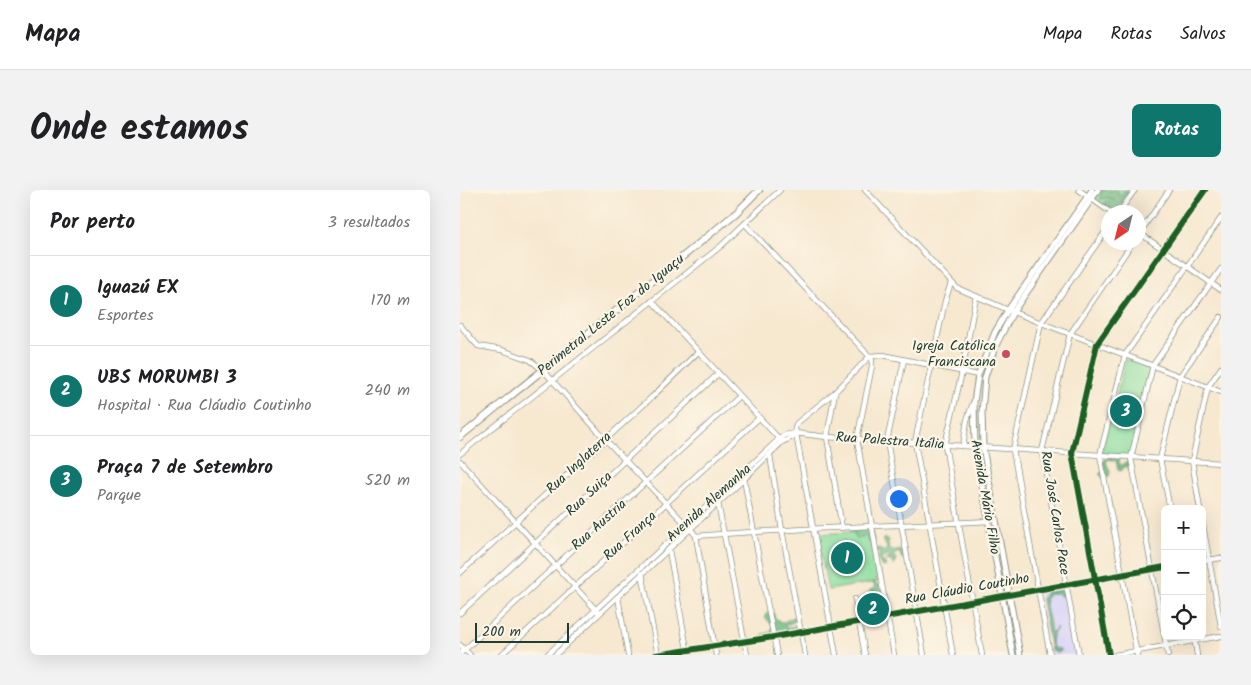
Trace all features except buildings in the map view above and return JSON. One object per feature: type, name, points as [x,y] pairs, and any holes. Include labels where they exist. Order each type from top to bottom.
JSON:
[{"type":"highway","name":"Perimetral Leste Foz do Iguaçu","points":[[460,437],[704,240],[736,213],[758,190]]},
{"type":"main road","name":"Avenida Mário Filho","points":[[1089,198],[1092,190]]},
{"type":"main road","name":"Avenida Mário Filho","points":[[1013,655],[975,447],[974,402],[978,375],[990,344],[1010,311],[1089,198],[1098,190]]},
{"type":"main road","name":"Avenida Mário Filho","points":[[1010,311],[985,377],[982,412],[983,447],[1020,655]]},
{"type":"street","points":[[460,454],[721,246],[780,190]]},
{"type":"street","points":[[865,190],[957,288],[1010,311],[1221,392]]},
{"type":"street","points":[[1079,190],[1101,206]]},
{"type":"street","points":[[1124,205],[1135,190]]},
{"type":"street","points":[[1146,223],[1169,190]]},
{"type":"street","points":[[1109,655],[1072,453],[1097,344],[1205,190]]},
{"type":"street","points":[[1137,653],[1100,455],[1125,354],[1221,218]]},
{"type":"street","points":[[745,224],[872,359],[856,439],[894,655]]},
{"type":"street","points":[[1050,655],[1013,450],[1041,323],[1101,238]]},
{"type":"street","points":[[1146,238],[1221,290]]},
{"type":"street","name":"Rua José Carlos Pace","points":[[1079,655],[1042,451],[1070,334],[1128,250]]},
{"type":"street","points":[[1168,655],[1131,458],[1153,365],[1221,269]]},
{"type":"street","points":[[951,283],[945,302],[915,442],[953,655]]},
{"type":"street","points":[[976,296],[962,372],[945,445],[982,655]]},
{"type":"street","points":[[652,301],[780,440]]},
{"type":"street","points":[[1169,505],[1160,459],[1180,376],[1221,318]]},
{"type":"street","points":[[460,325],[481,347],[502,350],[530,360],[543,370],[696,536],[716,655]]},
{"type":"street","name":"Rua Inglaterra","points":[[460,573],[698,352]]},
{"type":"street","points":[[870,356],[883,355],[978,375]]},
{"type":"street","name":"Avenida Alemanha","points":[[555,655],[669,550],[688,527],[780,440],[796,434],[797,423],[835,392],[870,356]]},
{"type":"street","points":[[904,360],[887,441],[924,655]]},
{"type":"street","points":[[1199,505],[1192,461],[1208,387],[1221,368]]},
{"type":"street","name":"Rua Suiça","points":[[460,613],[718,374]]},
{"type":"street","points":[[835,392],[828,437],[842,528]]},
{"type":"street","name":"Rua Austria","points":[[460,654],[739,396]]},
{"type":"street","points":[[962,446],[967,420],[974,402]]},
{"type":"street","name":"Rua França","points":[[501,655],[759,418]]},
{"type":"street","points":[[796,434],[836,655]]},
{"type":"street","name":"Rua Palestra Itália","points":[[796,434],[1221,463]]},
{"type":"street","name":"Avenida Alemanha","points":[[547,655],[641,567],[718,503],[770,455],[780,440]]},
{"type":"street","points":[[770,455],[805,655]]},
{"type":"street","points":[[460,462],[600,614]]},
{"type":"street","points":[[744,479],[777,655]]},
{"type":"street","points":[[718,503],[746,655]]},
{"type":"street","points":[[696,536],[782,530],[872,528],[989,521]]},
{"type":"street","points":[[1206,543],[1221,626]]},
{"type":"street","points":[[669,550],[688,652]]},
{"type":"street","points":[[1206,560],[1221,558]]},
{"type":"street","points":[[641,567],[657,655]]},
{"type":"street","name":"Rua Cláudio Coutinho","points":[[657,655],[688,652],[714,645],[774,637],[859,620],[1161,569]]},
{"type":"street","points":[[618,597],[628,655]]},
{"type":"street","points":[[855,599],[865,655]]},
{"type":"street","points":[[1206,638],[1221,636]]},
{"type":"street","points":[[1116,655],[1137,653],[1190,640]]},
{"type":"street","points":[[1194,640],[1197,655]]},
{"type":"street","points":[[460,645],[470,655]]},
{"type":"shaded area","points":[[1065,587],[1077,655],[1051,655],[1039,591]]},
{"type":"green space","points":[[1099,190],[1134,190],[1123,205],[1103,205],[1093,198]]},
{"type":"green space","points":[[1104,190],[1117,190],[1119,196],[1125,191],[1130,194],[1123,197],[1122,200],[1124,202],[1120,205],[1104,205],[1105,202],[1115,199],[1100,199],[1101,192]]},
{"type":"green space","points":[[1126,359],[1150,368],[1130,457],[1101,454]]},
{"type":"green space","points":[[1106,458],[1119,458],[1120,466],[1128,461],[1130,462],[1131,471],[1126,466],[1121,471],[1118,470],[1116,461],[1109,459],[1106,462],[1110,472],[1109,476],[1103,478],[1099,474],[1103,472],[1102,462]]},
{"type":"green space","points":[[866,527],[872,533],[874,541],[870,543],[866,536],[858,539],[855,537],[855,533],[848,532],[851,530]]},
{"type":"green space","points":[[869,531],[877,582],[828,590],[817,534]]},
{"type":"green space","points":[[885,538],[888,540],[889,550],[902,551],[904,554],[902,559],[899,552],[893,555],[896,559],[894,566],[891,561],[886,560],[890,558],[889,555],[882,557],[881,560],[886,564],[885,567],[881,566],[878,559],[880,554],[877,552],[877,549],[885,552],[887,547],[882,540]]},
{"type":"green space","points":[[874,581],[876,585],[880,585],[881,589],[878,591],[880,597],[883,597],[884,607],[882,607],[880,600],[874,603],[869,600],[873,597],[869,591],[875,587],[872,582]]},
{"type":"green space","points":[[1059,589],[1064,592],[1066,596],[1064,598],[1057,593],[1047,595],[1046,599],[1050,632],[1057,628],[1052,636],[1051,644],[1055,649],[1060,649],[1057,653],[1051,650],[1042,599],[1046,592]]},
{"type":"green space","points":[[770,611],[782,623],[795,616],[797,618],[794,622],[785,625],[786,628],[795,626],[797,628],[796,631],[773,632],[763,637],[763,634],[770,633],[773,626],[765,617]]},
{"type":"cycle path","points":[[1109,655],[1072,453],[1097,344],[1205,190]]},
{"type":"cycle path","points":[[656,655],[774,637],[1161,568]]},
{"type":"place","name":"Igreja Católica Franciscana","points":[[1006,354]]},
{"type":"place","name":"Praça 7 de Setembro","points":[[1126,411]]},
{"type":"place","name":"Iguazú EX","points":[[847,558]]},
{"type":"place","name":"UBS MORUMBI 3","points":[[873,609]]}]
